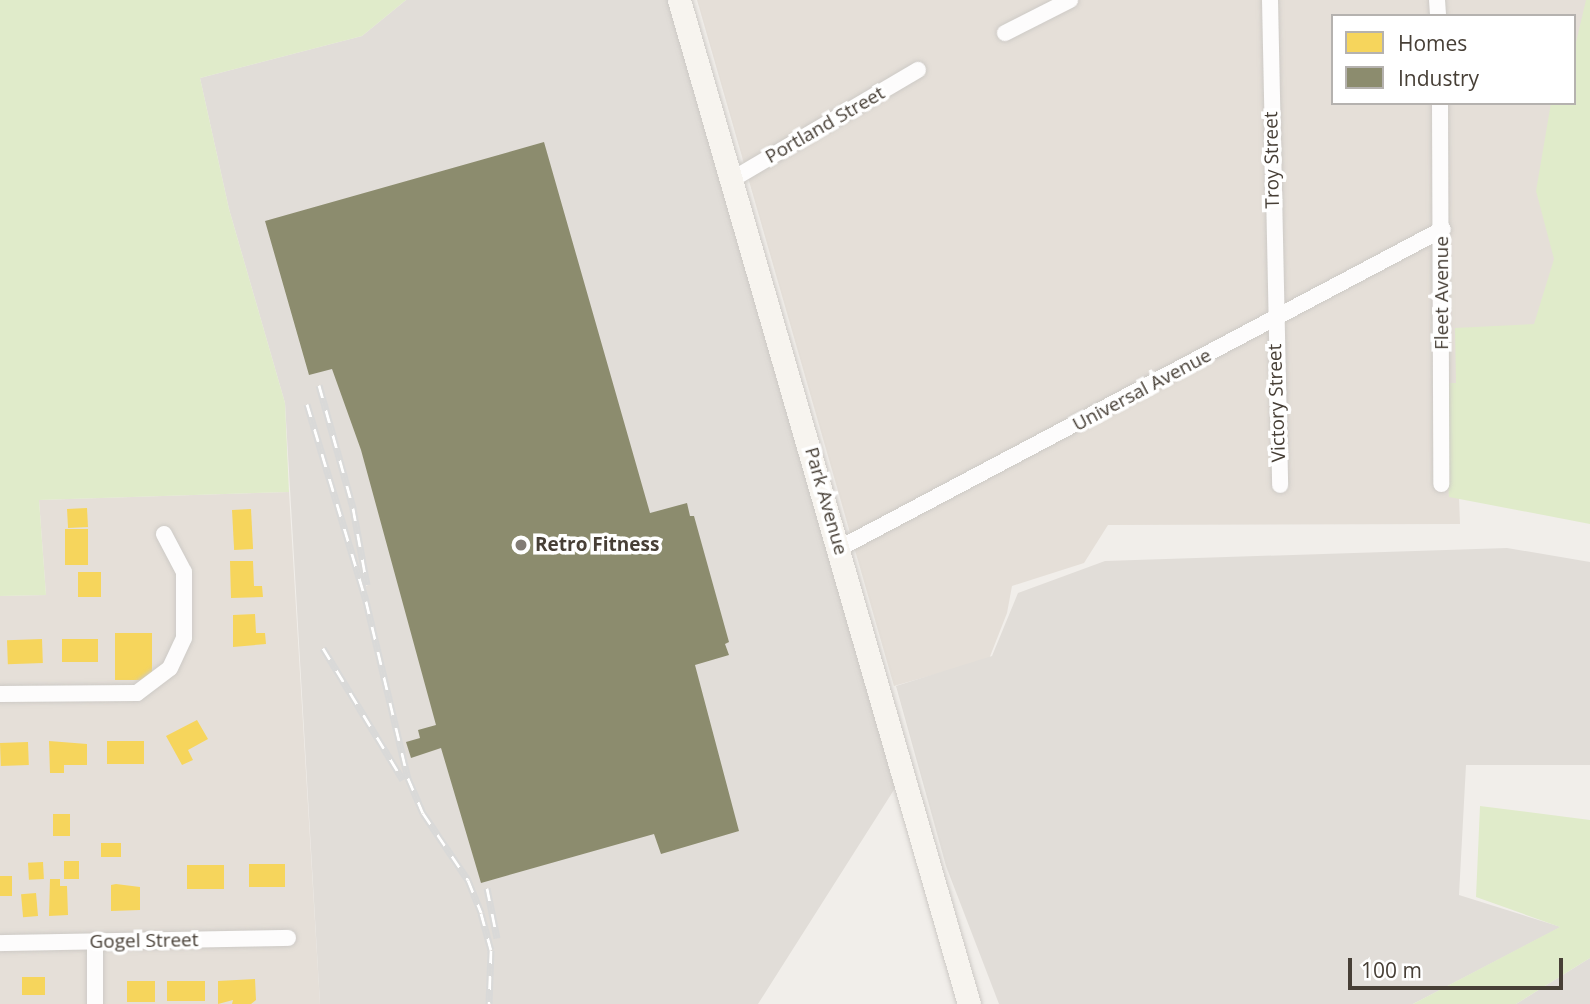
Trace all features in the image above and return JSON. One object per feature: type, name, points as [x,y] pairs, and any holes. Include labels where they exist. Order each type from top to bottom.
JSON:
[{"type":"street","name":"Park Avenue","points":[[679,0],[840,548],[969,1004]]},
{"type":"street","points":[[1005,33],[1070,0]]},
{"type":"street","name":"Troy Street","points":[[1270,0],[1274,320]]},
{"type":"street","name":"Portland Street","points":[[731,180],[918,70]]},
{"type":"street","name":"Fleet Avenue","points":[[1440,105],[1443,229],[1441,484]]},
{"type":"street","name":"Universal Avenue","points":[[840,548],[1443,229]]},
{"type":"street","name":"Victory Street","points":[[1274,320],[1280,485]]},
{"type":"street","points":[[0,694],[136,693],[170,668],[184,638],[184,572],[164,534]]},
{"type":"street","name":"Gogel Street","points":[[0,943],[288,937]]},
{"type":"street","points":[[94,1004],[95,942]]},
{"type":"shaded area","points":[[406,0],[679,0],[904,774],[758,1004],[320,1004],[285,403],[229,209],[200,78],[362,36]]},
{"type":"shaded area","points":[[697,0],[1590,0],[1590,331],[1456,413],[1460,524],[1108,525],[1084,563],[1012,586],[1007,613],[989,659],[894,686]]},
{"type":"shaded area","points":[[289,492],[320,1004],[0,1004],[0,596],[46,595],[39,500]]},
{"type":"shaded area","points":[[1507,548],[1590,562],[1590,765],[1466,765],[1459,895],[1561,927],[1413,1004],[999,1004],[946,866],[896,686],[992,656],[1018,593],[1105,561]]},
{"type":"shaded area","points":[[1590,958],[1590,1004],[1516,1004]]},
{"type":"green space","points":[[0,0],[406,0],[362,36],[200,78],[229,209],[285,403],[289,492],[39,500],[46,595],[0,596]]},
{"type":"green space","points":[[1586,0],[1590,0],[1590,524],[1449,497],[1439,383],[1456,383],[1455,328],[1534,324],[1554,259],[1536,191],[1551,105],[1576,105],[1576,42]]},
{"type":"green space","points":[[1480,806],[1590,820],[1590,958],[1516,1004],[1413,1004],[1560,927],[1476,897]]},
{"type":"building: Homes","points":[[87,508],[88,527],[68,528],[67,509]]},
{"type":"building: Homes","points":[[251,509],[253,549],[234,550],[232,510]]},
{"type":"building: Homes","points":[[65,529],[88,529],[88,565],[65,565]]},
{"type":"building: Homes","points":[[230,561],[253,561],[254,586],[262,586],[263,597],[231,598]]},
{"type":"building: Homes","points":[[78,572],[101,572],[101,597],[78,597]]},
{"type":"building: Homes","points":[[255,614],[256,633],[265,633],[266,644],[233,647],[233,615]]},
{"type":"building: Homes","points":[[115,633],[152,633],[152,680],[115,680]]},
{"type":"building: Homes","points":[[42,639],[43,663],[8,664],[7,640]]},
{"type":"building: Homes","points":[[62,639],[98,639],[98,662],[62,662]]},
{"type":"building: Homes","points":[[197,720],[208,739],[188,750],[193,760],[182,765],[166,736]]},
{"type":"building: Homes","points":[[49,741],[87,744],[87,765],[64,765],[64,773],[50,773]]},
{"type":"building: Homes","points":[[107,741],[144,741],[144,764],[107,764]]},
{"type":"building: Homes","points":[[28,742],[29,765],[1,766],[0,743]]},
{"type":"building: Homes","points":[[53,814],[70,814],[70,836],[53,836]]},
{"type":"building: Homes","points":[[101,843],[121,843],[121,857],[101,857]]},
{"type":"building: Homes","points":[[64,861],[79,861],[79,879],[64,879]]},
{"type":"building: Homes","points":[[43,862],[44,879],[29,880],[28,863]]},
{"type":"building: Homes","points":[[249,864],[285,864],[285,887],[249,887]]},
{"type":"building: Homes","points":[[187,865],[224,865],[224,889],[187,889]]},
{"type":"building: Homes","points":[[0,876],[12,876],[12,896],[0,896]]},
{"type":"building: Homes","points":[[50,879],[60,879],[60,886],[67,886],[68,915],[49,916]]},
{"type":"building: Homes","points":[[111,885],[140,887],[140,910],[111,911]]},
{"type":"building: Homes","points":[[36,893],[38,916],[23,917],[21,894]]},
{"type":"building: Homes","points":[[22,977],[45,977],[45,995],[22,995]]},
{"type":"building: Homes","points":[[255,979],[256,1000],[251,1004],[232,1004],[233,1000],[218,1004],[218,981]]},
{"type":"building: Homes","points":[[127,981],[155,981],[155,1002],[127,1002]]},
{"type":"building: Homes","points":[[167,981],[205,981],[205,1001],[167,1001]]},
{"type":"building: Industry","points":[[544,142],[650,513],[687,503],[690,516],[694,516],[729,642],[725,644],[729,655],[695,665],[739,831],[661,854],[654,834],[481,883],[441,748],[411,758],[406,742],[420,738],[418,730],[436,725],[361,450],[332,369],[309,375],[265,221]]},
{"type":"railway","points":[[319,385],[353,508],[367,585]]},
{"type":"railway","points":[[307,404],[366,601],[408,778],[423,813],[468,880],[481,913],[491,950],[489,1004]]},
{"type":"railway","points":[[323,648],[403,780]]},
{"type":"railway","points":[[487,888],[497,938]]},
{"type":"place","name":"Retro Fitness","points":[[521,545]]}]
